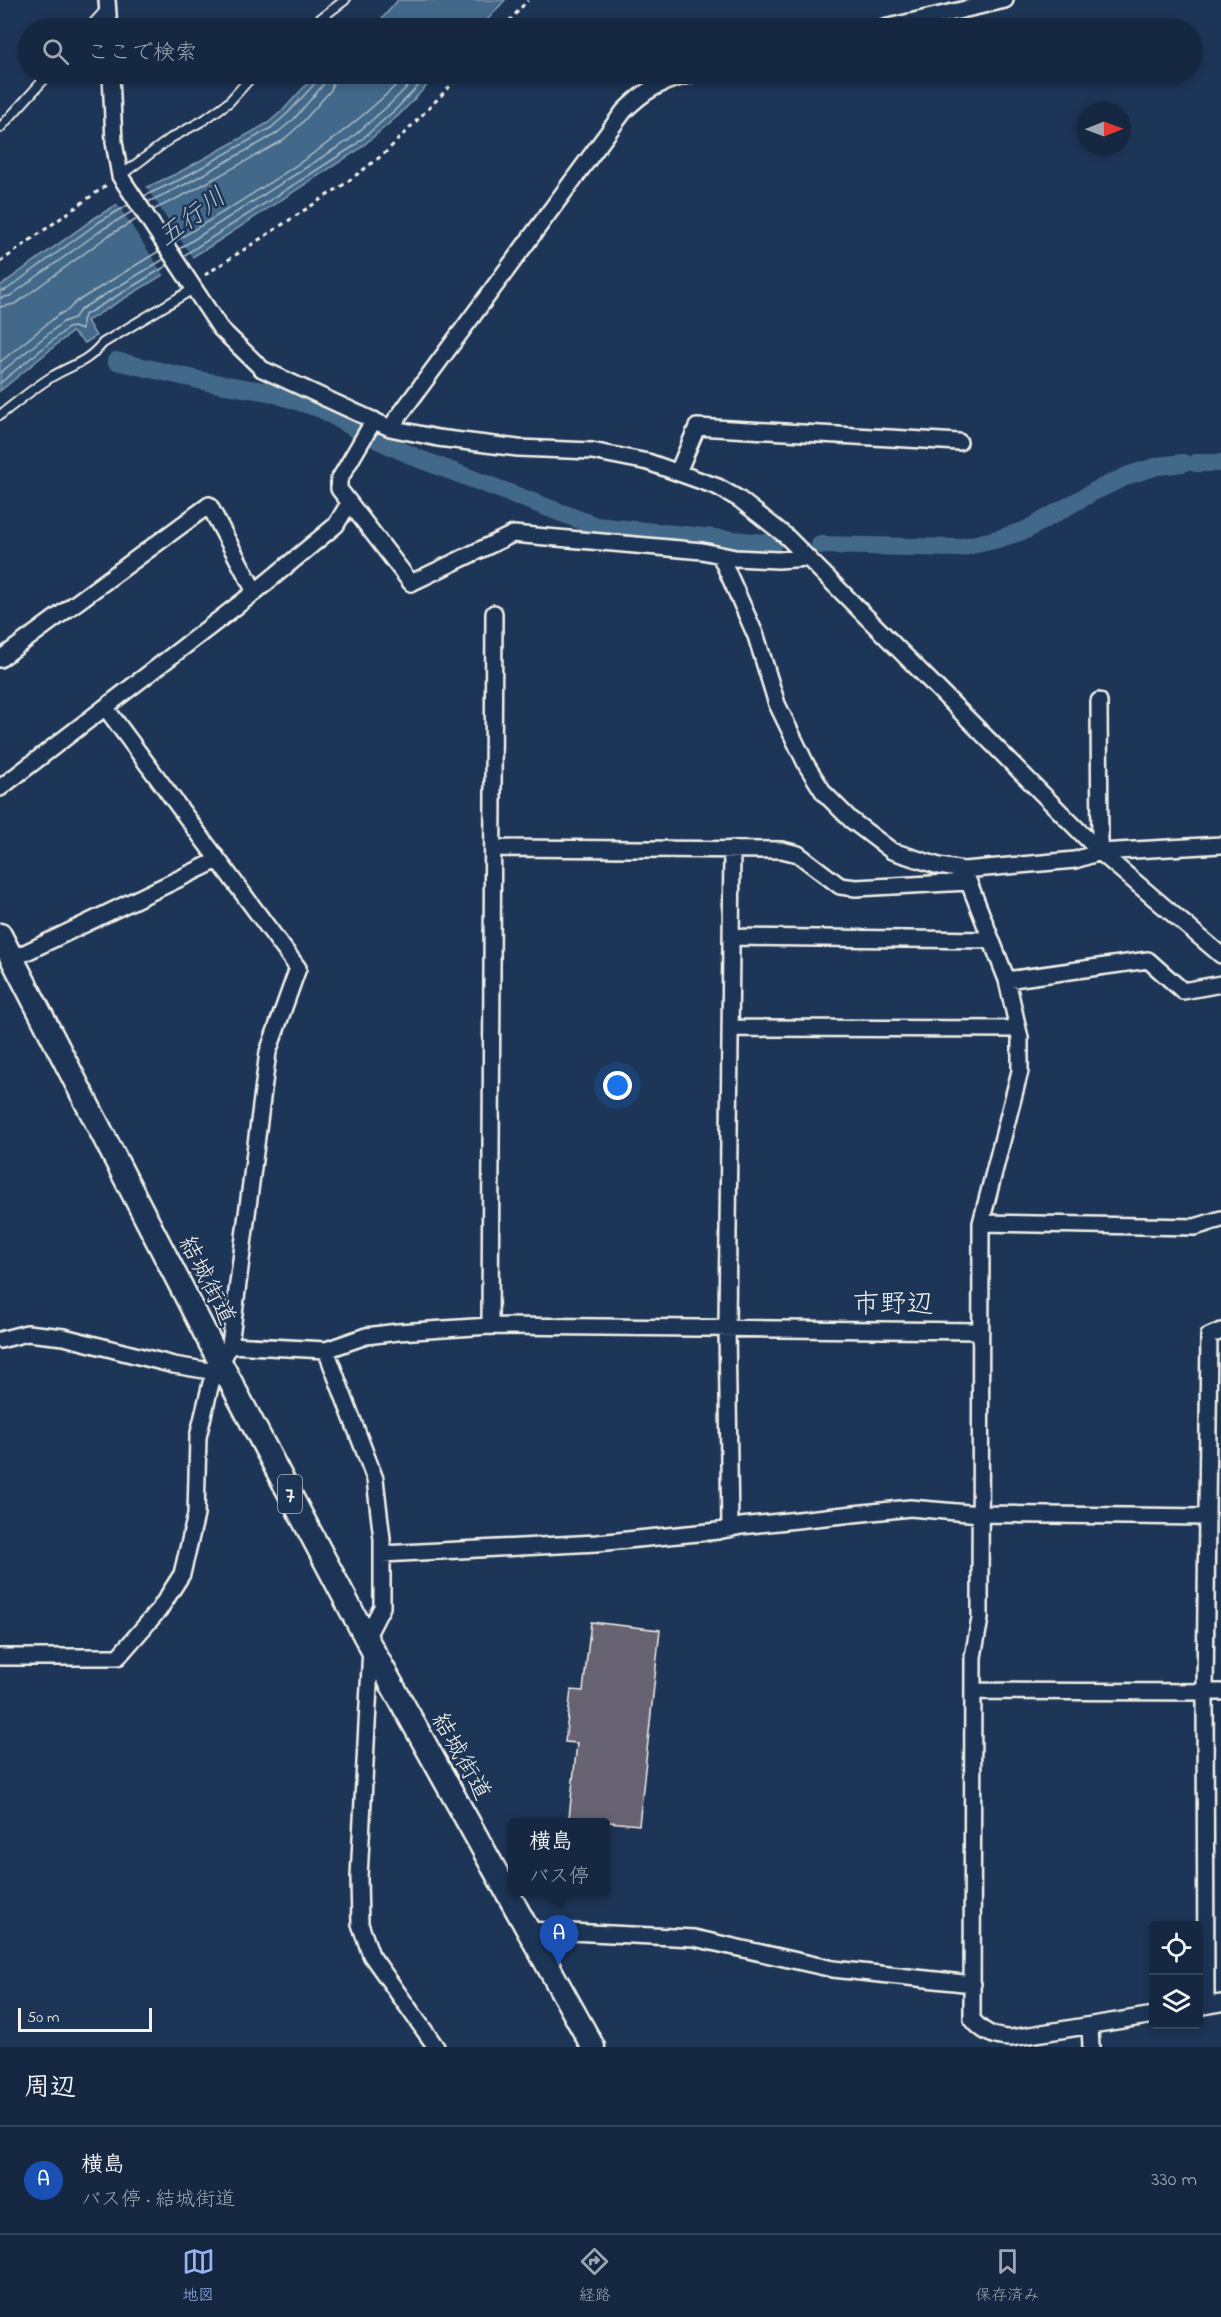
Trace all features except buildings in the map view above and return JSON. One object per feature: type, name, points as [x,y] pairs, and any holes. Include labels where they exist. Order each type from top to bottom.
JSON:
[{"type":"main road","name":"結城街道","points":[[0,935],[368,1643],[508,1894]]},
{"type":"main road","name":"結城街道","points":[[509,1896],[593,2047]]},
{"type":"street","points":[[927,18],[1005,0]]},
{"type":"street","points":[[107,3],[108,18]]},
{"type":"street","points":[[111,84],[114,142],[122,180],[220,328],[262,369],[390,428],[438,438],[518,448],[592,451],[648,462],[718,487],[739,499],[786,536],[1100,852],[1221,955]]},
{"type":"street","points":[[390,428],[624,111],[639,96],[658,84]]},
{"type":"street","points":[[374,420],[339,480],[339,489],[411,583],[513,534],[628,543],[649,548],[702,551],[735,558],[778,560],[808,558]]},
{"type":"street","points":[[678,472],[697,427],[959,442]]},
{"type":"street","points":[[0,788],[255,592],[336,525],[349,503]]},
{"type":"street","points":[[0,659],[209,505],[255,592]]},
{"type":"street","points":[[720,555],[756,636],[777,704],[807,766],[824,793],[851,820],[892,851],[966,876],[1007,980],[1018,1029],[1020,1071],[981,1223],[980,1619],[974,1657],[973,1691],[972,2019],[997,2038],[1011,2038],[1149,2016]]},
{"type":"street","points":[[490,1326],[494,614]]},
{"type":"street","points":[[1099,701],[1100,852]]},
{"type":"street","points":[[0,1657],[118,1657],[159,1610],[182,1574],[196,1515],[198,1437],[211,1383],[222,1360],[268,1052],[298,968],[105,707]]},
{"type":"street","points":[[494,848],[789,850],[840,886],[856,888],[966,876],[1075,860],[1100,852],[1221,845]]},
{"type":"street","points":[[730,1529],[727,1328],[732,849]]},
{"type":"street","points":[[12,959],[218,860]]},
{"type":"street","points":[[732,938],[991,940]]},
{"type":"street","points":[[1007,980],[1148,960],[1183,991],[1221,984]]},
{"type":"street","points":[[731,1028],[1018,1029]]},
{"type":"street","points":[[981,1223],[1195,1227],[1221,1219]]},
{"type":"street","points":[[0,1340],[27,1333],[64,1337],[174,1365],[326,1350],[366,1336],[398,1332],[490,1326],[981,1331]]},
{"type":"street","points":[[1208,2005],[1213,1692],[1206,1517],[1214,1439],[1209,1336],[1221,1331]]},
{"type":"street","points":[[326,1350],[375,1479],[382,1554],[382,1606],[368,1643],[358,1877],[360,1924],[371,1955],[436,2047]]},
{"type":"street","points":[[382,1554],[597,1543],[910,1508],[980,1514],[1206,1517]]},
{"type":"street","points":[[973,1691],[1213,1692]]},
{"type":"street","points":[[528,1930],[694,1938],[833,1969],[973,1984]]},
{"type":"street","points":[[1090,2027],[1091,2047]]},
{"type":"lane","points":[[321,18],[345,0]]},
{"type":"lane","points":[[96,18],[107,3]]},
{"type":"lane","points":[[0,128],[40,84]]},
{"type":"lane","points":[[122,180],[171,138],[204,120],[228,102],[245,84]]},
{"type":"lane","points":[[0,415],[54,376],[74,368],[94,354],[103,343],[190,284]]},
{"type":"path","points":[[511,18],[528,0]]},
{"type":"path","points":[[190,284],[342,185],[384,154],[452,84]]},
{"type":"path","points":[[0,262],[122,180]]},
{"type":"water","points":[[398,0],[505,0],[489,18],[383,18]]},
{"type":"water","name":"五行川","points":[[307,84],[428,84],[399,115],[358,150],[212,245],[87,321],[96,336],[85,343],[72,332],[0,391],[0,286],[96,217],[147,187],[178,173],[268,123]]},
{"type":"pier","points":[[145,185],[194,260],[165,277],[116,202]]},
{"type":"waterway","points":[[116,361],[208,382],[269,392],[321,409],[356,429]]},
{"type":"waterway","points":[[376,439],[417,458],[596,526],[773,544]]},
{"type":"waterway","points":[[820,545],[959,548],[1026,530],[1093,492],[1129,475],[1158,466],[1183,463]]},
{"type":"waterway","points":[[1195,463],[1221,463]]},
{"type":"place","name":"横島","points":[[559,1965]]},
{"type":"district","name":"市野辺","points":[[893,1303]]}]
